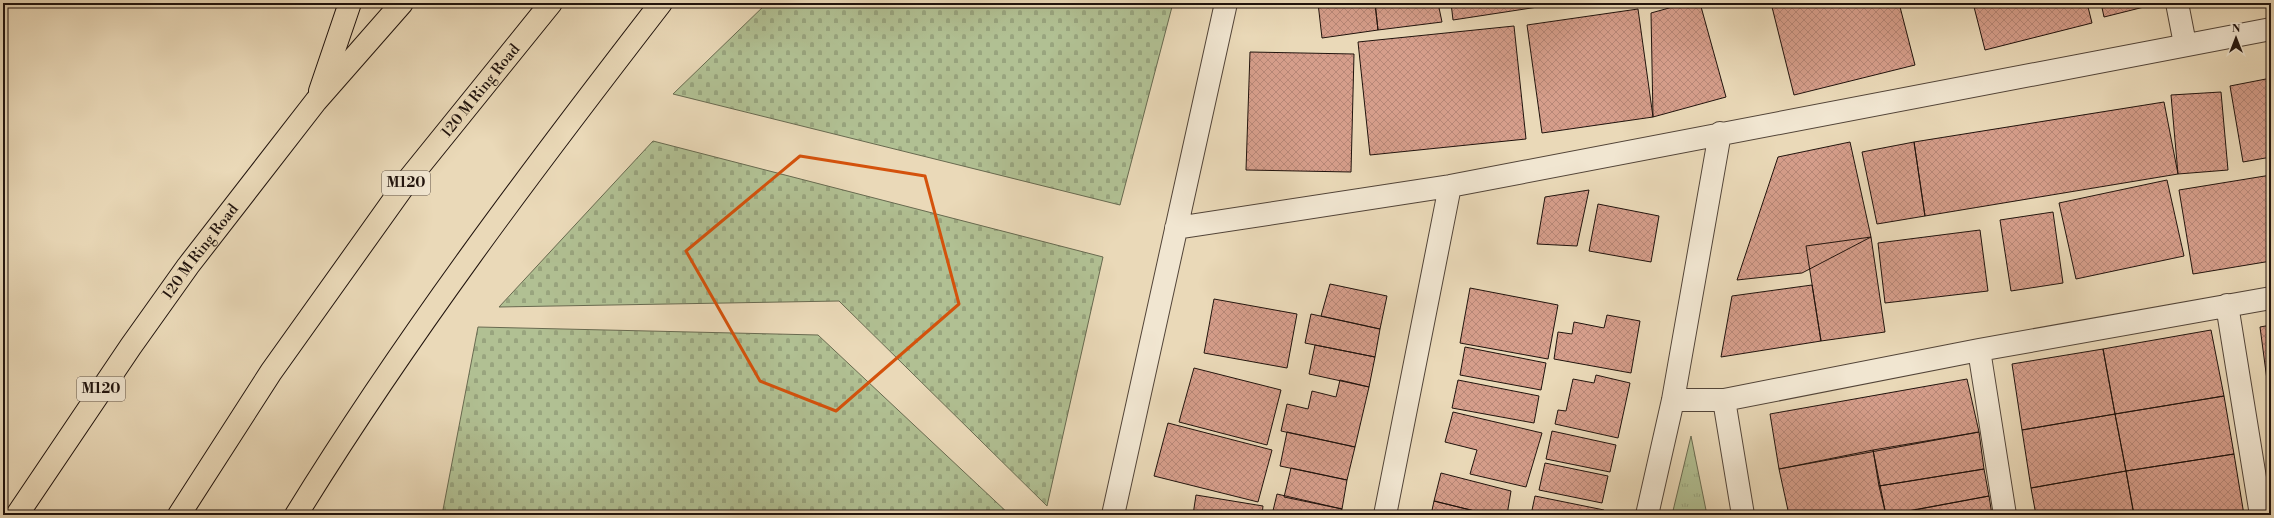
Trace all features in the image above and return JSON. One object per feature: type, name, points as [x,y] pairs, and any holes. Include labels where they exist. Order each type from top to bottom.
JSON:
[{"type":"highway","points":[[316,101],[350,3]]},
{"type":"highway","name":"120 M Ring Road","points":[[17,515],[131,346],[188,266],[316,101],[402,3]]},
{"type":"highway","name":"120 M Ring Road","points":[[179,515],[271,372],[408,180],[551,3]]},
{"type":"highway","points":[[296,515],[406,346],[474,249],[554,140],[661,3]]},
{"type":"street","points":[[1113,515],[1226,3]]},
{"type":"street","points":[[2176,3],[2185,44]]},
{"type":"street","points":[[1176,228],[1450,186],[2185,44],[2271,29]]},
{"type":"street","points":[[1647,515],[1673,400],[1720,133]]},
{"type":"street","points":[[1385,515],[1450,186]]},
{"type":"street","points":[[1673,400],[1724,400],[1979,350],[2271,298]]},
{"type":"street","points":[[2227,305],[2261,515]]},
{"type":"street","points":[[1979,350],[2005,515]]},
{"type":"street","points":[[1724,400],[1743,515]]},
{"type":"highlighted area","points":[[800,156],[925,176],[959,304],[836,411],[760,381],[686,251]]},
{"type":"green space","points":[[767,3],[1173,3],[1120,205],[673,94]]},
{"type":"green space","points":[[653,141],[1103,257],[1047,506],[839,301],[499,307]]},
{"type":"green space","points":[[478,327],[818,335],[1010,515],[442,515]]},
{"type":"green space","points":[[1691,436],[1707,515],[1672,515]]},
{"type":"building","points":[[1318,3],[1375,3],[1378,30],[1322,38]]},
{"type":"building","points":[[1375,3],[1438,3],[1442,22],[1378,30]]},
{"type":"building","points":[[1451,3],[1564,3],[1453,20]]},
{"type":"building","points":[[1687,3],[1700,3],[1726,97],[1653,117],[1651,13]]},
{"type":"building","points":[[1771,3],[1899,3],[1915,65],[1794,95]]},
{"type":"building","points":[[1973,3],[2087,3],[2092,23],[1985,50]]},
{"type":"building","points":[[2101,3],[2160,3],[2104,17]]},
{"type":"building","points":[[1638,9],[1653,117],[1542,133],[1527,25]]},
{"type":"building","points":[[1514,26],[1526,139],[1370,155],[1358,42]]},
{"type":"building","points":[[1250,52],[1354,54],[1351,172],[1246,170]]},
{"type":"building","points":[[2271,78],[2271,157],[2243,162],[2230,86]]},
{"type":"building","points":[[2221,92],[2228,170],[2178,174],[2171,95]]},
{"type":"building","points":[[2164,102],[2178,174],[1925,216],[1914,142]]},
{"type":"building","points":[[1850,142],[1871,237],[1802,273],[1737,280],[1778,157]]},
{"type":"building","points":[[1914,142],[1925,216],[1877,224],[1862,152]]},
{"type":"building","points":[[2271,175],[2271,261],[2193,274],[2179,190]]},
{"type":"building","points":[[2167,180],[2184,256],[2076,279],[2059,203]]},
{"type":"building","points":[[1589,190],[1577,246],[1537,244],[1545,197]]},
{"type":"building","points":[[1598,204],[1659,216],[1651,262],[1589,251]]},
{"type":"building","points":[[2053,212],[2063,283],[2011,291],[2000,220]]},
{"type":"building","points":[[1980,230],[1988,291],[1885,303],[1878,243]]},
{"type":"building","points":[[1871,237],[1885,332],[1821,341],[1806,246]]},
{"type":"building","points":[[1330,284],[1387,296],[1380,329],[1321,316]]},
{"type":"building","points":[[1812,285],[1821,341],[1721,357],[1732,296]]},
{"type":"building","points":[[1470,288],[1558,305],[1548,359],[1460,343]]},
{"type":"building","points":[[1214,299],[1297,314],[1287,368],[1204,353]]},
{"type":"building","points":[[1311,314],[1380,329],[1375,357],[1305,343]]},
{"type":"building","points":[[1607,315],[1640,321],[1631,373],[1554,359],[1558,332],[1572,334],[1574,322],[1604,328]]},
{"type":"building","points":[[2271,325],[2271,380],[2267,380],[2260,327]]},
{"type":"building","points":[[2211,330],[2224,396],[2115,414],[2103,349]]},
{"type":"building","points":[[1315,345],[1375,357],[1369,387],[1309,374]]},
{"type":"building","points":[[1465,347],[1546,363],[1541,390],[1460,375]]},
{"type":"building","points":[[2103,349],[2115,414],[2022,430],[2012,364]]},
{"type":"building","points":[[1194,368],[1281,390],[1267,445],[1179,422]]},
{"type":"building","points":[[1596,375],[1630,383],[1618,438],[1555,424],[1558,410],[1566,411],[1573,379],[1594,383]]},
{"type":"building","points":[[1967,379],[1979,432],[1779,469],[1770,414]]},
{"type":"building","points":[[1340,380],[1369,387],[1355,447],[1281,431],[1287,404],[1308,409],[1312,391],[1336,397]]},
{"type":"building","points":[[1458,380],[1539,396],[1534,423],[1452,408]]},
{"type":"building","points":[[2267,380],[2271,380],[2271,405]]},
{"type":"building","points":[[2224,396],[2234,454],[2126,471],[2115,414]]},
{"type":"building","points":[[1453,412],[1542,433],[1526,487],[1470,474],[1477,450],[1445,442]]},
{"type":"building","points":[[2115,414],[2126,471],[2031,488],[2022,430]]},
{"type":"building","points":[[1168,423],[1272,450],[1258,502],[1154,476]]},
{"type":"building","points":[[1552,431],[1616,445],[1610,472],[1546,459]]},
{"type":"building","points":[[1287,432],[1355,447],[1347,480],[1280,466]]},
{"type":"building","points":[[1979,432],[1984,469],[1879,486],[1873,450]]},
{"type":"building","points":[[1873,450],[1886,515],[1789,515],[1779,469]]},
{"type":"building","points":[[2234,454],[2244,515],[2134,515],[2126,471]]},
{"type":"building","points":[[1545,463],[1608,476],[1602,503],[1539,490]]},
{"type":"building","points":[[1291,468],[1347,480],[1342,509],[1284,497]]},
{"type":"building","points":[[1984,469],[1989,496],[1886,515],[1879,486]]},
{"type":"building","points":[[2126,471],[2134,515],[2036,515],[2031,488]]},
{"type":"building","points":[[1441,473],[1511,491],[1507,515],[1491,515],[1434,501]]},
{"type":"building","points":[[1277,494],[1342,509],[1340,515],[1272,515]]},
{"type":"building","points":[[1196,495],[1263,506],[1262,515],[1193,515]]},
{"type":"building","points":[[1535,496],[1604,510],[1603,515],[1531,515]]},
{"type":"building","points":[[1989,496],[1992,515],[1888,515]]},
{"type":"building","points":[[1434,501],[1491,515],[1431,515]]}]
